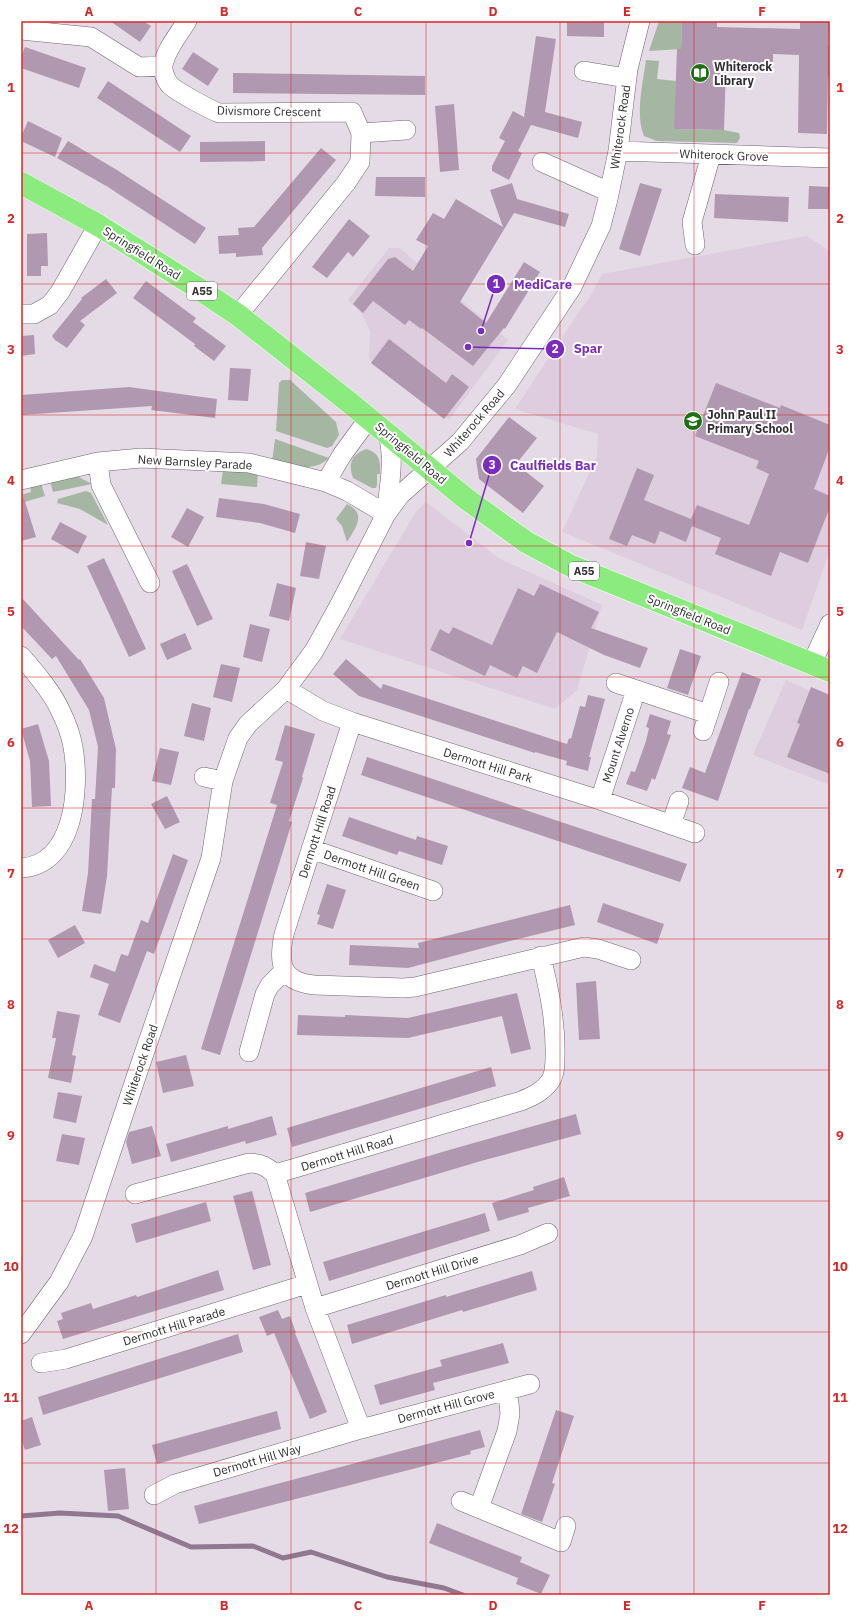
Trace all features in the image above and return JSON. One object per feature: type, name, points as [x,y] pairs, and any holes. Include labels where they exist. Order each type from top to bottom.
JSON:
[{"type":"highway","name":"Springfield Road","points":[[21,183],[98,225],[193,285],[238,316],[369,418],[465,498],[526,542],[571,566],[821,667]]},
{"type":"street","points":[[21,30],[90,37],[138,67],[162,66],[167,53],[187,21]]},
{"type":"street","name":"Whiterock Road","points":[[21,1334],[59,1282],[84,1236],[116,1135],[211,858],[223,781],[238,738],[248,724],[286,689],[314,651],[386,514],[400,495],[460,442],[507,385],[572,287],[601,226],[610,192],[618,151],[626,78],[632,48],[640,21]]},
{"type":"street","name":"Divismore Crescent","points":[[162,66],[164,74],[170,85],[209,109],[219,112],[352,112],[361,133],[360,162],[346,183],[238,316]]},
{"type":"street","points":[[584,71],[626,78]]},
{"type":"street","points":[[361,133],[406,130]]},
{"type":"street","name":"Whiterock Grove","points":[[618,151],[830,158]]},
{"type":"street","points":[[695,245],[692,222],[712,155]]},
{"type":"street","points":[[542,162],[610,192]]},
{"type":"street","points":[[21,314],[34,314],[50,305],[60,292],[98,225]]},
{"type":"street","points":[[326,482],[342,455],[369,418]]},
{"type":"street","points":[[386,514],[392,461],[388,434]]},
{"type":"street","name":"New Barnsley Parade","points":[[21,480],[98,462],[141,458],[249,462],[326,482],[348,491],[386,514]]},
{"type":"street","points":[[98,462],[101,485],[150,583]]},
{"type":"street","points":[[821,667],[830,624]]},
{"type":"street","points":[[21,656],[38,674],[61,712],[73,746],[75,787],[70,824],[57,851],[40,865],[21,868]]},
{"type":"street","points":[[616,683],[636,690],[705,722],[719,682]]},
{"type":"street","name":"Dermott Hill Park","points":[[286,689],[323,711],[352,722],[600,800],[695,833]]},
{"type":"street","name":"Mount Alverno","points":[[600,800],[636,690]]},
{"type":"street","name":"Dermott Hill Road","points":[[285,970],[280,951],[283,939],[352,722]]},
{"type":"street","points":[[204,776],[223,781]]},
{"type":"street","points":[[671,825],[679,801]]},
{"type":"street","name":"Dermott Hill Green","points":[[311,849],[433,891]]},
{"type":"street","points":[[249,1052],[265,994],[270,985],[285,970],[294,980],[302,984],[403,988],[430,984],[541,956],[584,947],[591,947],[631,960]]},
{"type":"street","name":"Dermott Hill Road","points":[[275,1174],[522,1101],[536,1095],[544,1088],[553,1075],[555,1048],[554,1020],[541,956]]},
{"type":"street","points":[[135,1194],[249,1163],[259,1163],[266,1166],[275,1174],[315,1308],[361,1429]]},
{"type":"street","name":"Dermott Hill Drive","points":[[315,1308],[520,1245],[548,1233]]},
{"type":"street","name":"Dermott Hill Parade","points":[[41,1363],[66,1359],[308,1284]]},
{"type":"street","name":"Dermott Hill Grove","points":[[361,1429],[530,1384]]},
{"type":"street","points":[[506,1390],[510,1414],[507,1431],[470,1505],[561,1542],[566,1526]]},
{"type":"street","name":"Dermott Hill Way","points":[[154,1495],[175,1484],[361,1429]]},
{"type":"shaded area","name":"John Paul II Primary School","points":[[807,236],[830,251],[830,550],[802,630],[562,532],[597,456],[598,434],[515,409],[580,310],[589,299],[602,274]]},
{"type":"shaded area","points":[[389,248],[400,248],[508,340],[449,420],[369,359],[370,331],[362,314],[348,300]]},
{"type":"shaded area","points":[[426,502],[500,559],[602,605],[577,690],[555,709],[340,639],[415,513]]},
{"type":"shaded area","points":[[786,680],[830,700],[830,785],[753,755]]},
{"type":"green space","points":[[659,21],[682,21],[681,49],[649,51]]},
{"type":"green space","points":[[646,60],[659,61],[657,79],[676,81],[675,129],[724,130],[739,133],[740,138],[737,143],[657,141],[644,136],[641,128],[640,109]]},
{"type":"green space","points":[[282,380],[290,380],[336,422],[339,435],[332,446],[327,448],[276,431],[279,383]]},
{"type":"green space","points":[[275,439],[329,458],[323,463],[309,467],[272,462]]},
{"type":"green space","points":[[366,449],[374,452],[379,461],[380,474],[377,474],[376,488],[372,488],[353,478],[351,468],[352,460],[357,454]]},
{"type":"green space","points":[[223,470],[258,473],[257,487],[221,484]]},
{"type":"green space","points":[[77,476],[92,484],[53,492],[50,481]]},
{"type":"green space","points":[[41,483],[45,496],[21,503],[21,495],[31,492],[30,486]]},
{"type":"green space","points":[[86,491],[91,493],[108,525],[80,509],[57,503],[58,499]]},
{"type":"green space","points":[[347,504],[357,512],[358,521],[347,542],[342,526],[336,519]]},
{"type":"building","points":[[110,21],[143,21],[151,26],[140,42]]},
{"type":"building","points":[[567,21],[604,21],[604,37],[567,36]]},
{"type":"building","name":"Whiterock Library","points":[[682,21],[717,21],[717,27],[800,29],[800,21],[829,21],[828,46],[830,46],[830,76],[828,76],[827,134],[798,133],[799,55],[773,54],[773,69],[726,68],[724,130],[674,129],[677,49],[681,49]]},
{"type":"building","points":[[536,36],[556,39],[545,112],[582,122],[578,138],[531,125],[518,151],[522,153],[509,180],[492,171],[492,166],[505,141],[499,138],[513,111],[524,117]]},
{"type":"building","points":[[25,47],[86,68],[79,88],[21,68],[21,57]]},
{"type":"building","points":[[193,52],[219,69],[208,86],[182,69]]},
{"type":"building","points":[[233,73],[425,76],[425,95],[233,93]]},
{"type":"building","points":[[108,81],[191,136],[180,152],[97,98]]},
{"type":"building","points":[[454,104],[459,170],[440,172],[435,106]]},
{"type":"building","points":[[28,121],[62,138],[55,157],[21,141],[21,137]]},
{"type":"building","points":[[68,141],[117,170],[206,228],[195,244],[108,187],[57,158]]},
{"type":"building","points":[[265,141],[265,161],[200,162],[200,142]]},
{"type":"building","points":[[321,148],[336,160],[262,248],[263,255],[236,257],[236,253],[219,254],[218,236],[239,235],[238,228],[254,227]]},
{"type":"building","points":[[376,177],[425,177],[425,197],[375,196]]},
{"type":"building","points":[[512,183],[517,199],[569,214],[565,227],[514,213],[460,302],[486,323],[524,262],[540,272],[505,329],[504,328],[473,366],[422,328],[421,329],[409,320],[405,325],[373,301],[363,313],[353,304],[388,259],[395,257],[413,271],[428,246],[416,240],[433,213],[444,219],[456,199],[503,227],[490,190]]},
{"type":"building","points":[[640,183],[662,189],[640,256],[619,249]]},
{"type":"building","points":[[809,186],[830,187],[830,209],[808,209]]},
{"type":"building","points":[[715,194],[789,197],[788,222],[714,218]]},
{"type":"building","points":[[349,219],[370,236],[353,257],[348,252],[327,278],[312,267]]},
{"type":"building","points":[[47,233],[48,266],[41,266],[41,276],[27,276],[27,234]]},
{"type":"building","points":[[106,279],[117,293],[80,321],[85,325],[67,348],[55,340],[52,336],[82,299],[81,298]]},
{"type":"building","points":[[146,281],[196,318],[193,322],[226,346],[214,361],[194,346],[195,344],[133,298]]},
{"type":"building","points":[[34,335],[35,354],[21,356],[21,336]]},
{"type":"building","points":[[389,339],[446,383],[452,374],[469,387],[444,419],[371,363]]},
{"type":"building","points":[[230,368],[251,369],[248,401],[228,400]]},
{"type":"building","points":[[716,383],[780,408],[781,405],[830,425],[830,447],[814,489],[830,496],[830,507],[808,563],[780,552],[771,576],[715,554],[721,538],[692,526],[686,542],[660,531],[655,544],[632,535],[627,546],[609,539],[637,468],[654,475],[644,500],[691,519],[697,505],[749,525],[769,474],[756,468],[759,461],[695,436]]},
{"type":"building","points":[[129,387],[217,399],[215,418],[151,410],[152,406],[21,415],[21,395]]},
{"type":"building","points":[[509,417],[537,438],[516,464],[544,486],[523,513],[479,479],[476,459]]},
{"type":"building","points":[[24,498],[36,537],[21,541],[21,499]]},
{"type":"building","points":[[219,498],[264,504],[300,514],[295,533],[260,523],[216,517]]},
{"type":"building","points":[[187,508],[204,517],[188,547],[171,537]]},
{"type":"building","points":[[60,522],[87,536],[78,554],[51,539]]},
{"type":"building","points":[[306,542],[326,546],[319,579],[300,576]]},
{"type":"building","points":[[104,558],[146,649],[129,657],[87,566]]},
{"type":"building","points":[[187,564],[213,619],[197,626],[172,571]]},
{"type":"building","points":[[277,583],[296,588],[289,621],[269,616]]},
{"type":"building","points":[[540,584],[599,612],[591,628],[648,648],[640,668],[604,655],[557,632],[537,673],[523,666],[517,678],[490,665],[485,676],[430,650],[440,629],[449,634],[453,627],[492,645],[518,588],[534,596]]},
{"type":"building","points":[[21,597],[79,660],[80,659],[104,698],[116,749],[115,788],[112,788],[107,876],[101,914],[82,911],[88,873],[92,799],[95,799],[98,747],[89,710],[56,656],[52,659],[21,626]]},
{"type":"building","points":[[250,624],[270,629],[262,662],[243,657]]},
{"type":"building","points":[[185,633],[192,649],[167,660],[160,644]]},
{"type":"building","points":[[680,649],[701,656],[688,695],[667,688]]},
{"type":"building","points":[[346,659],[381,689],[383,684],[567,744],[569,738],[571,739],[580,706],[585,707],[588,695],[605,699],[589,757],[591,757],[588,771],[566,765],[567,761],[535,753],[359,696],[333,674]]},
{"type":"building","points":[[221,664],[240,668],[232,702],[213,697]]},
{"type":"building","points":[[742,672],[761,679],[749,709],[718,801],[682,788],[690,767],[705,773]]},
{"type":"building","points":[[811,687],[830,695],[830,774],[787,757],[800,724],[797,723]]},
{"type":"building","points":[[192,703],[211,708],[204,741],[184,736]]},
{"type":"building","points":[[650,714],[671,721],[667,734],[671,735],[655,780],[652,778],[647,791],[626,784],[631,771],[635,772],[646,741],[649,728],[646,727]]},
{"type":"building","points":[[38,724],[49,761],[51,806],[32,807],[30,761],[21,729]]},
{"type":"building","points":[[285,725],[315,734],[289,821],[292,822],[220,1055],[201,1049],[277,805],[270,803],[283,762],[275,760]]},
{"type":"building","points":[[160,748],[179,752],[171,785],[152,781]]},
{"type":"building","points":[[367,757],[687,864],[680,882],[361,775]]},
{"type":"building","points":[[167,796],[180,822],[165,829],[151,804]]},
{"type":"building","points":[[349,817],[416,840],[417,836],[448,846],[442,865],[399,851],[397,855],[342,836]]},
{"type":"building","points":[[173,854],[188,860],[154,954],[147,951],[120,1023],[98,1015],[109,984],[90,977],[94,964],[115,972],[121,954],[128,956],[141,920],[148,923]]},
{"type":"building","points":[[327,884],[346,890],[333,929],[317,924],[320,915],[317,914]]},
{"type":"building","points":[[603,903],[664,924],[657,944],[597,922]]},
{"type":"building","points":[[570,905],[575,925],[408,968],[349,965],[350,945],[419,948],[418,943]]},
{"type":"building","points":[[75,925],[85,943],[58,958],[48,940]]},
{"type":"building","points":[[596,981],[600,1039],[579,1040],[576,983]]},
{"type":"building","points":[[517,993],[531,1049],[511,1054],[502,1016],[408,1038],[297,1035],[298,1015],[345,1017],[345,1015],[408,1018]]},
{"type":"building","points":[[57,1011],[80,1015],[72,1055],[76,1056],[71,1083],[48,1078],[56,1038],[52,1038]]},
{"type":"building","points":[[186,1055],[194,1086],[163,1093],[156,1062]]},
{"type":"building","points":[[491,1067],[496,1086],[292,1147],[287,1128]]},
{"type":"building","points":[[58,1092],[82,1096],[76,1123],[53,1118]]},
{"type":"building","points":[[576,1114],[581,1134],[481,1161],[310,1212],[305,1193]]},
{"type":"building","points":[[272,1116],[277,1135],[246,1144],[245,1141],[171,1162],[166,1144],[228,1126],[228,1129]]},
{"type":"building","points":[[152,1126],[161,1156],[132,1164],[126,1142],[129,1132]]},
{"type":"building","points":[[62,1134],[85,1138],[79,1165],[56,1161]]},
{"type":"building","points":[[564,1177],[570,1196],[528,1208],[529,1212],[498,1221],[492,1203],[534,1190],[533,1187]]},
{"type":"building","points":[[252,1191],[271,1265],[253,1270],[233,1196]]},
{"type":"building","points":[[206,1202],[211,1221],[136,1243],[131,1224]]},
{"type":"building","points":[[485,1213],[490,1231],[329,1281],[323,1262]]},
{"type":"building","points":[[218,1270],[224,1290],[63,1339],[57,1321],[63,1319],[61,1313],[91,1303],[93,1309],[136,1295],[137,1297]]},
{"type":"building","points":[[532,1271],[537,1290],[463,1312],[462,1310],[352,1344],[347,1325]]},
{"type":"building","points":[[278,1310],[282,1319],[290,1316],[295,1333],[327,1412],[310,1419],[274,1333],[267,1336],[259,1317]]},
{"type":"building","points":[[238,1334],[243,1352],[43,1415],[38,1397]]},
{"type":"building","points":[[503,1343],[509,1363],[433,1383],[435,1390],[380,1405],[374,1385],[442,1366],[440,1360]]},
{"type":"building","points":[[556,1410],[574,1416],[552,1483],[555,1484],[542,1522],[521,1514]]},
{"type":"building","points":[[277,1411],[281,1429],[157,1464],[152,1445]]},
{"type":"building","points":[[32,1417],[41,1445],[25,1450],[21,1438],[21,1421]]},
{"type":"building","points":[[480,1430],[485,1447],[470,1451],[471,1454],[199,1524],[194,1506]]},
{"type":"building","points":[[125,1468],[129,1509],[108,1511],[104,1470]]},
{"type":"building","points":[[437,1523],[522,1557],[520,1562],[550,1575],[541,1594],[516,1584],[518,1578],[429,1543]]},
{"type":"waterway","points":[[21,1516],[60,1513],[118,1516],[191,1547],[253,1546],[283,1558],[311,1552],[387,1577],[444,1588],[463,1595]]},
{"type":"place","name":"Whiterock Library","points":[[700,73]]},
{"type":"place","name":"MediCare","points":[[481,331]]},
{"type":"place","name":"Spar","points":[[468,347]]},
{"type":"place","name":"John Paul II Primary School","points":[[693,421]]},
{"type":"place","name":"Caulfields Bar","points":[[469,543]]}]
